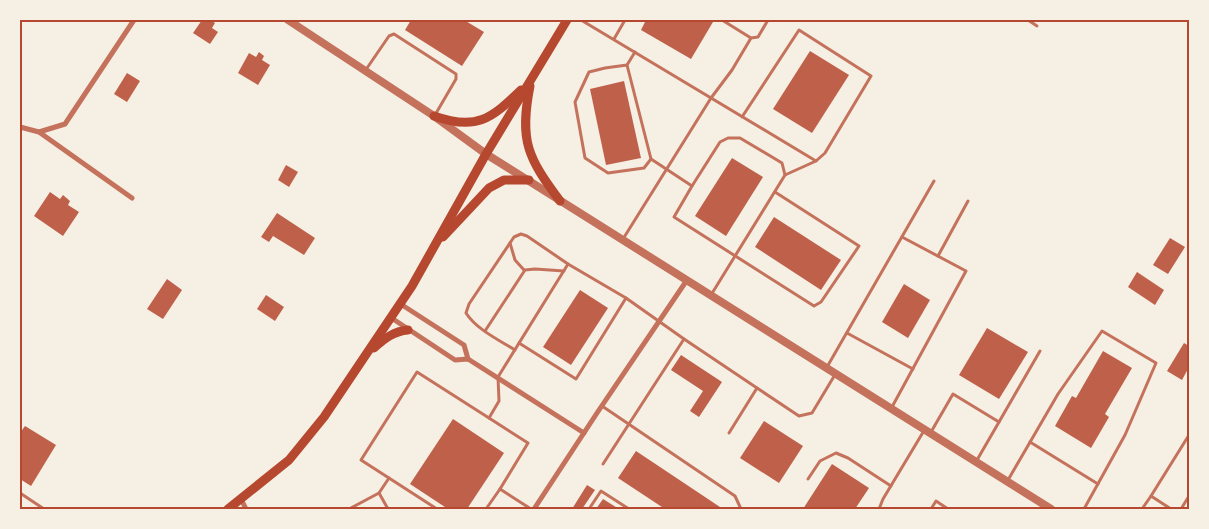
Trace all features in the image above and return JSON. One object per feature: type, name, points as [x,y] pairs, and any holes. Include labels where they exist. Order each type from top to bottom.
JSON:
[{"type":"main road","points":[[228,509],[289,460],[324,417],[412,286],[486,154],[567,20]]},
{"type":"main road","points":[[434,116],[450,122],[486,120],[503,108],[532,79]]},
{"type":"main road","points":[[532,79],[526,106],[525,128],[527,147],[543,178],[560,201]]},
{"type":"main road","points":[[433,248],[489,188],[504,180],[529,180]]},
{"type":"main road","points":[[366,354],[385,338],[400,330],[408,330]]},
{"type":"street","points":[[39,132],[65,124],[134,20]]},
{"type":"street","points":[[288,20],[434,116],[486,154],[1052,509]]},
{"type":"street","points":[[20,127],[39,132],[132,198]]},
{"type":"street","points":[[533,509],[687,280]]},
{"type":"street","points":[[399,303],[464,345],[468,359]]},
{"type":"street","points":[[390,317],[455,360],[468,359],[584,433]]},
{"type":"street","points":[[241,499],[246,509]]},
{"type":"lane","points":[[581,20],[816,161]]},
{"type":"lane","points":[[614,39],[625,20]]},
{"type":"lane","points":[[722,20],[751,38],[758,37],[768,20]]},
{"type":"lane","points":[[1028,20],[1037,26]]},
{"type":"lane","points":[[742,117],[799,30],[871,76],[825,153],[816,161],[784,175]]},
{"type":"lane","points":[[365,72],[389,36],[394,34],[456,74],[456,79],[434,116]]},
{"type":"lane","points":[[623,240],[751,38]]},
{"type":"lane","points":[[635,52],[627,65],[651,159],[692,186]]},
{"type":"lane","points":[[627,65],[589,72],[575,102],[585,158],[608,173],[644,168],[651,159]]},
{"type":"lane","points":[[711,295],[734,256],[775,192],[784,175],[782,163],[740,138],[728,138],[720,142],[674,217],[734,256],[814,306],[821,302],[859,246],[775,192]]},
{"type":"lane","points":[[827,367],[934,181]]},
{"type":"lane","points":[[938,256],[968,201]]},
{"type":"lane","points":[[515,350],[485,330],[466,313],[469,304],[510,242],[514,237],[521,234],[626,298],[799,416],[812,413],[836,373]]},
{"type":"lane","points":[[892,408],[966,271],[902,237]]},
{"type":"lane","points":[[510,242],[515,260],[525,270]]},
{"type":"lane","points":[[489,418],[499,401],[498,377],[568,264]]},
{"type":"lane","points":[[525,270],[564,270]]},
{"type":"lane","points":[[485,330],[525,270]]},
{"type":"lane","points":[[519,343],[576,380],[626,298]]},
{"type":"lane","points":[[1008,480],[1058,394],[1102,331],[1156,363],[1125,435],[1084,509]]},
{"type":"lane","points":[[847,333],[913,369]]},
{"type":"lane","points":[[603,464],[684,339]]},
{"type":"lane","points":[[977,461],[1040,351]]},
{"type":"lane","points":[[437,509],[361,460],[417,372],[528,443],[486,509]]},
{"type":"lane","points":[[729,433],[757,388]]},
{"type":"lane","points":[[879,509],[891,486],[953,394],[999,422]]},
{"type":"lane","points":[[602,406],[735,496],[741,509]]},
{"type":"lane","points":[[1142,509],[1189,435]]},
{"type":"lane","points":[[1030,442],[1098,484]]},
{"type":"lane","points":[[808,479],[820,461],[836,453],[848,458],[891,486]]},
{"type":"lane","points":[[348,509],[357,507],[379,493],[389,478]]},
{"type":"lane","points":[[500,489],[533,509]]},
{"type":"lane","points":[[589,509],[601,491],[629,509]]},
{"type":"lane","points":[[20,493],[44,509]]},
{"type":"lane","points":[[379,493],[388,509]]},
{"type":"lane","points":[[1151,496],[1171,509]]},
{"type":"lane","points":[[1181,509],[1189,496]]},
{"type":"lane","points":[[931,509],[936,501],[948,509]]},
{"type":"building","points":[[202,20],[210,20],[215,23],[212,28],[218,32],[210,44],[193,33]]},
{"type":"building","points":[[411,20],[464,20],[484,32],[462,66],[405,30]]},
{"type":"building","points":[[646,20],[710,20],[713,22],[691,59],[641,30]]},
{"type":"building","points":[[810,51],[849,75],[812,133],[773,109]]},
{"type":"building","points":[[259,52],[264,56],[262,60],[270,65],[258,85],[238,73],[249,53],[256,57]]},
{"type":"building","points":[[127,73],[140,81],[127,102],[114,94]]},
{"type":"building","points":[[624,81],[641,158],[606,165],[590,89]]},
{"type":"building","points":[[732,158],[763,177],[726,236],[695,216]]},
{"type":"building","points":[[286,165],[298,172],[289,187],[278,180]]},
{"type":"building","points":[[50,192],[60,199],[63,195],[70,201],[68,205],[79,212],[63,236],[34,216]]},
{"type":"building","points":[[277,213],[315,238],[304,255],[273,236],[269,242],[261,237]]},
{"type":"building","points":[[774,217],[841,260],[821,290],[755,247]]},
{"type":"building","points":[[1170,238],[1185,247],[1168,274],[1153,265]]},
{"type":"building","points":[[1137,272],[1164,290],[1155,305],[1128,287]]},
{"type":"building","points":[[167,279],[182,290],[163,319],[147,309]]},
{"type":"building","points":[[904,284],[930,300],[908,338],[882,322]]},
{"type":"building","points":[[580,290],[608,308],[571,365],[543,347]]},
{"type":"building","points":[[266,295],[284,307],[275,321],[257,309]]},
{"type":"building","points":[[987,328],[1028,352],[999,399],[959,375]]},
{"type":"building","points":[[1184,343],[1189,346],[1189,367],[1182,380],[1167,371]]},
{"type":"building","points":[[1103,351],[1132,368],[1105,414],[1109,417],[1091,448],[1055,426],[1072,396],[1076,398]]},
{"type":"building","points":[[681,355],[722,382],[699,417],[690,411],[703,391],[671,370]]},
{"type":"building","points":[[453,419],[504,453],[467,509],[448,509],[410,484]]},
{"type":"building","points":[[764,421],[803,446],[779,483],[740,458]]},
{"type":"building","points":[[25,426],[56,445],[31,486],[20,479],[20,433]]},
{"type":"building","points":[[636,451],[723,509],[665,509],[618,478]]},
{"type":"building","points":[[832,464],[869,488],[855,509],[803,509]]},
{"type":"building","points":[[587,485],[595,490],[582,509],[572,509]]},
{"type":"building","points":[[603,499],[619,509],[596,509]]}]
